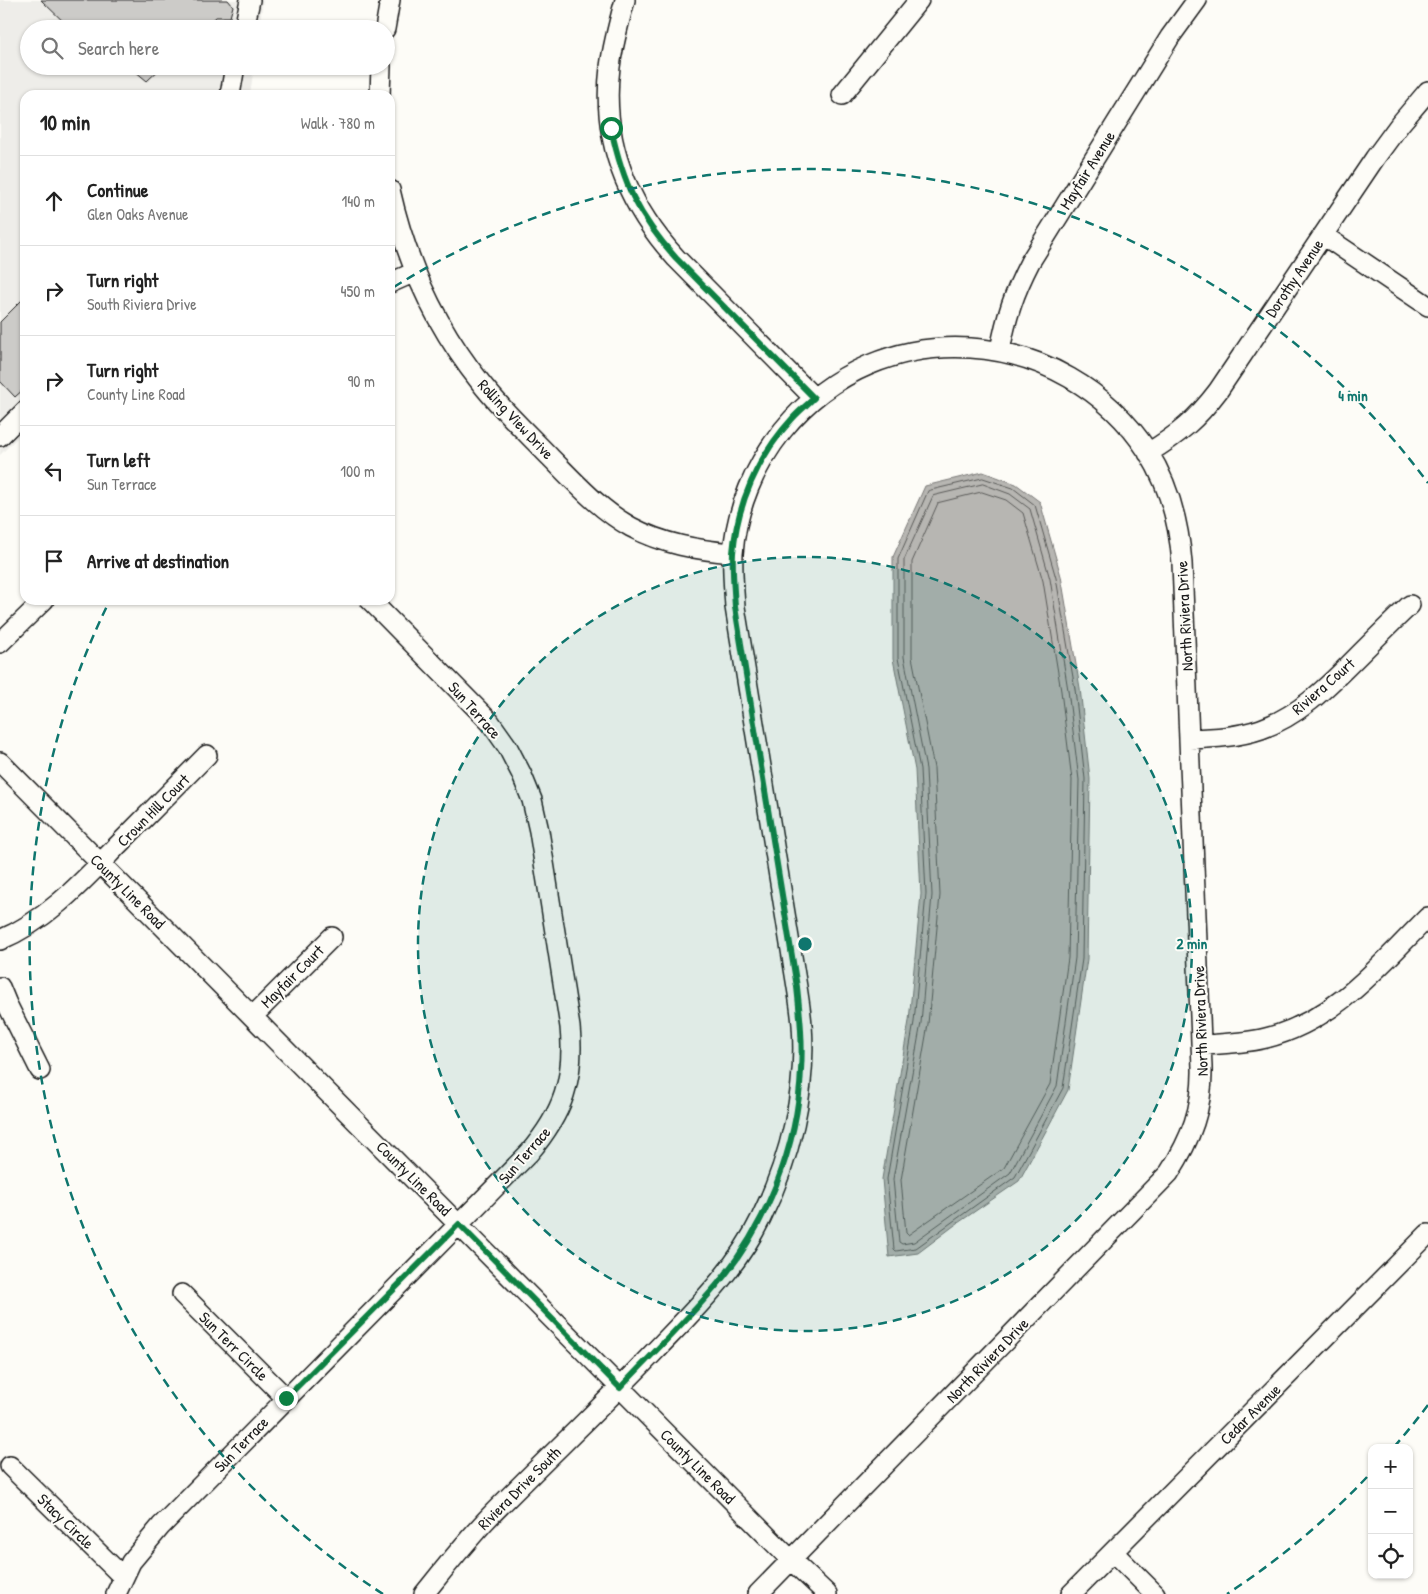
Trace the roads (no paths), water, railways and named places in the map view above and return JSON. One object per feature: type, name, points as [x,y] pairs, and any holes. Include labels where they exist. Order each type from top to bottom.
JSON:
[{"type":"street","points":[[246,20],[250,0]]},
{"type":"street","points":[[386,20],[390,0]]},
{"type":"street","points":[[625,0],[610,67],[608,96],[611,128],[618,160],[629,190],[642,215],[661,242],[814,398]]},
{"type":"street","points":[[842,95],[919,0]]},
{"type":"street","name":"Mayfair Avenue","points":[[1000,351],[1009,309],[1018,285],[1030,262],[1170,37],[1197,0]]},
{"type":"street","points":[[231,90],[233,75]]},
{"type":"street","points":[[380,90],[381,75]]},
{"type":"street","name":"Dorothy Avenue","points":[[1148,453],[1184,429],[1202,412],[1218,392],[1390,137],[1428,91]]},
{"type":"street","name":"Rolling View Drive","points":[[395,212],[415,272],[434,312],[456,350],[482,384],[514,420],[586,493],[623,522],[658,539],[685,547],[733,553]]},
{"type":"street","points":[[1323,235],[1428,306]]},
{"type":"street","points":[[395,281],[415,272]]},
{"type":"street","name":"North Riviera Drive","points":[[733,553],[737,524],[745,496],[757,468],[773,442],[792,418],[834,383],[858,370],[887,358],[914,351],[945,347],[972,347],[1026,357],[1059,371],[1086,387],[1110,406],[1132,430],[1148,453],[1163,481],[1173,508],[1180,537],[1203,1080],[1193,1129],[1169,1173],[758,1594]]},
{"type":"street","points":[[0,436],[20,416]]},
{"type":"street","name":"Riviera Drive South","points":[[424,1594],[489,1517],[620,1388],[717,1285],[740,1254],[760,1220],[776,1185],[788,1148],[797,1110],[801,1072],[802,1026],[796,978],[735,607],[732,579],[733,553]]},
{"type":"street","points":[[0,643],[39,605]]},
{"type":"street","name":"Sun Terrace","points":[[116,1594],[131,1562],[161,1526],[529,1153],[544,1136],[557,1115],[565,1093],[571,1070],[572,1046],[570,1027],[539,831],[532,800],[521,772],[507,746],[490,722],[375,605]]},
{"type":"street","name":"Riviera Court","points":[[1189,739],[1236,735],[1261,729],[1285,718],[1307,704],[1325,689],[1410,605]]},
{"type":"street","name":"Crown Hill Court","points":[[0,940],[42,917],[56,906],[207,755]]},
{"type":"street","name":"County Line Road","points":[[0,762],[620,1388],[827,1594]]},
{"type":"street","points":[[1202,1045],[1240,1043],[1266,1038],[1291,1030],[1317,1018],[1341,1002],[1362,983],[1428,917]]},
{"type":"street","name":"Mayfair Court","points":[[253,1016],[332,936]]},
{"type":"street","points":[[0,987],[40,1070]]},
{"type":"street","name":"Cedar Avenue","points":[[1071,1594],[1428,1234]]},
{"type":"street","name":"Sun Terr Circle","points":[[182,1294],[286,1398]]},
{"type":"street","name":"Stacy Circle","points":[[10,1466],[123,1576]]},
{"type":"street","points":[[1113,1552],[1155,1594]]},
{"type":"water","points":[[983,472],[1016,484],[1040,502],[1061,576],[1080,688],[1090,779],[1087,959],[1068,1090],[1019,1181],[918,1253],[889,1257],[882,1179],[909,1021],[921,894],[915,770],[893,659],[893,557],[925,486]]}]
